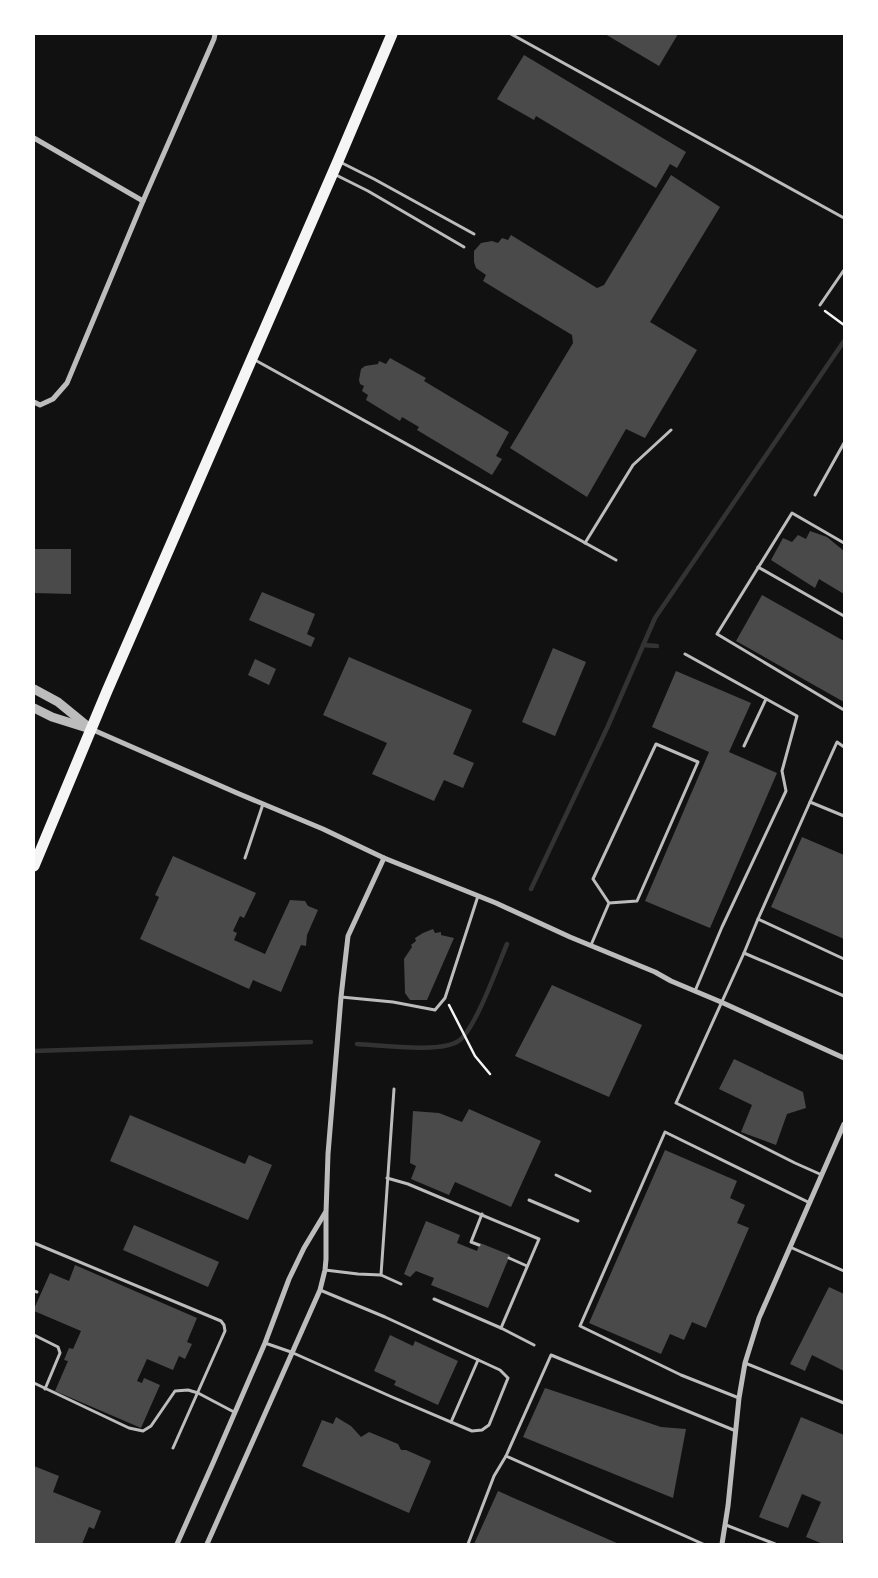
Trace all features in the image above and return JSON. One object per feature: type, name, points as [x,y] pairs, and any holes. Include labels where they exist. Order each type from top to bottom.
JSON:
[{"type":"main road","points":[[34,866],[91,729],[392,34]]},
{"type":"street","points":[[34,402],[40,405],[54,399],[66,383],[215,34]]},
{"type":"street","points":[[34,138],[143,201]]},
{"type":"street","points":[[34,689],[58,702],[91,729]]},
{"type":"street","points":[[34,708],[52,717],[91,729],[323,829],[384,858],[655,972],[671,981],[844,1058]]},
{"type":"street","points":[[208,1544],[291,1352],[320,1290],[325,1270],[328,1154],[348,936],[384,858]]},
{"type":"street","points":[[722,1544],[726,1525],[739,1398],[745,1363],[759,1318],[844,1126]]},
{"type":"street","points":[[177,1544],[264,1343],[288,1279],[304,1248],[326,1213]]},
{"type":"lane","points":[[511,34],[844,218]]},
{"type":"lane","points":[[338,161],[474,234]]},
{"type":"lane","points":[[333,174],[368,191],[464,247]]},
{"type":"lane","points":[[820,305],[844,270]]},
{"type":"lane","points":[[252,359],[616,560]]},
{"type":"lane","points":[[585,543],[633,465],[671,430]]},
{"type":"lane","points":[[815,495],[844,443]]},
{"type":"lane","points":[[844,543],[792,513],[717,634],[844,710]]},
{"type":"lane","points":[[758,567],[844,616]]},
{"type":"lane","points":[[685,654],[797,716],[782,771],[786,791],[722,928],[695,991]]},
{"type":"lane","points":[[744,746],[766,699]]},
{"type":"lane","points":[[822,1175],[796,1164],[676,1103],[837,742],[844,747]]},
{"type":"lane","points":[[656,744],[698,762],[637,901],[609,903],[594,879],[656,744]]},
{"type":"lane","points":[[810,802],[844,816]]},
{"type":"lane","points":[[245,858],[263,804]]},
{"type":"lane","points":[[341,997],[393,1002],[435,1010],[445,998],[478,896]]},
{"type":"lane","points":[[590,946],[609,903]]},
{"type":"lane","points":[[758,920],[844,959]]},
{"type":"lane","points":[[744,953],[844,996]]},
{"type":"lane","points":[[381,1275],[394,1089]]},
{"type":"lane","points":[[739,1398],[681,1375],[580,1326],[665,1132],[810,1203]]},
{"type":"lane","points":[[556,1175],[590,1191]]},
{"type":"lane","points":[[387,1178],[408,1184],[539,1239],[501,1328]]},
{"type":"lane","points":[[529,1200],[578,1221]]},
{"type":"lane","points":[[479,1245],[471,1242],[482,1214]]},
{"type":"lane","points":[[34,1243],[221,1321],[224,1325],[225,1331],[173,1448]]},
{"type":"lane","points":[[790,1248],[844,1271]]},
{"type":"lane","points":[[508,1258],[527,1266]]},
{"type":"lane","points":[[325,1270],[381,1275],[401,1284]]},
{"type":"lane","points":[[264,1343],[291,1352],[472,1431],[482,1430],[490,1425],[508,1378],[500,1370],[385,1317],[320,1290]]},
{"type":"lane","points":[[434,1299],[501,1328],[534,1345]]},
{"type":"lane","points":[[34,1335],[58,1347],[60,1353],[45,1389]]},
{"type":"lane","points":[[468,1544],[494,1476],[506,1456],[551,1355],[736,1431]]},
{"type":"lane","points":[[451,1422],[478,1360]]},
{"type":"lane","points":[[745,1363],[844,1403]]},
{"type":"lane","points":[[34,1383],[129,1428],[143,1431],[151,1426],[175,1391],[188,1390],[198,1393],[235,1412]]},
{"type":"lane","points":[[506,1456],[703,1544]]},
{"type":"lane","points":[[726,1525],[775,1544]]},
{"type":"path","points":[[826,312],[844,325]]},
{"type":"path","points":[[445,998],[476,1056],[490,1074]]},
{"type":"building","points":[[605,34],[678,34],[659,66]]},
{"type":"building","points":[[524,55],[686,152],[677,168],[670,164],[656,188],[536,116],[534,120],[497,99]]},
{"type":"building","points":[[671,175],[720,207],[650,322],[697,350],[645,438],[626,429],[587,497],[510,448],[573,343],[572,335],[483,281],[486,275],[476,268],[474,251],[481,243],[492,241],[498,243],[502,238],[508,240],[511,235],[597,288],[604,285]]},
{"type":"building","points":[[390,358],[426,378],[424,381],[509,432],[496,456],[502,459],[492,475],[417,430],[419,427],[402,417],[400,421],[366,400],[368,395],[362,391],[364,386],[360,384],[359,380],[361,369],[365,366],[378,364],[379,361],[386,364]]},
{"type":"building","points":[[810,531],[827,537],[844,551],[844,594],[819,579],[815,588],[771,560],[783,538],[792,542],[798,535],[806,539]]},
{"type":"building","points":[[34,549],[71,549],[71,594],[34,593]]},
{"type":"building","points":[[262,592],[315,614],[307,634],[315,638],[311,647],[249,620]]},
{"type":"building","points":[[762,595],[844,641],[844,702],[736,641]]},
{"type":"building","points":[[553,648],[586,662],[555,736],[522,722]]},
{"type":"building","points":[[349,657],[472,710],[453,754],[474,763],[463,788],[444,780],[434,801],[372,774],[387,743],[323,715]]},
{"type":"building","points":[[255,659],[276,669],[269,685],[248,675]]},
{"type":"building","points":[[676,671],[751,703],[729,752],[777,773],[710,928],[645,901],[709,752],[652,727]]},
{"type":"building","points":[[802,837],[844,855],[844,939],[771,907]]},
{"type":"building","points":[[173,856],[256,893],[244,918],[240,916],[233,931],[237,933],[234,940],[265,954],[290,900],[305,901],[308,906],[318,910],[307,935],[306,946],[301,945],[281,992],[253,980],[249,989],[140,939],[159,897],[155,895]]},
{"type":"building","points":[[433,929],[435,933],[441,932],[441,935],[454,938],[427,1000],[410,1000],[405,993],[404,959],[412,947],[411,945],[416,941],[415,938]]},
{"type":"building","points":[[552,985],[642,1025],[609,1097],[515,1056]]},
{"type":"building","points":[[734,1059],[803,1092],[806,1108],[787,1114],[776,1145],[741,1132],[752,1105],[719,1089]]},
{"type":"building","points":[[469,1109],[541,1141],[511,1207],[455,1182],[449,1195],[411,1179],[416,1166],[410,1163],[413,1111],[439,1113],[462,1122]]},
{"type":"building","points":[[130,1115],[245,1164],[249,1155],[272,1165],[248,1220],[110,1161]]},
{"type":"building","points":[[665,1150],[737,1181],[730,1198],[745,1205],[737,1223],[749,1228],[706,1328],[692,1322],[684,1340],[670,1334],[661,1354],[589,1323]]},
{"type":"building","points":[[426,1221],[460,1235],[457,1243],[477,1251],[480,1243],[510,1255],[488,1308],[431,1285],[434,1278],[416,1271],[410,1277],[404,1274]]},
{"type":"building","points":[[134,1225],[219,1262],[208,1287],[123,1250]]},
{"type":"building","points":[[75,1265],[197,1318],[187,1342],[192,1344],[185,1359],[179,1356],[173,1370],[147,1359],[137,1381],[142,1383],[144,1378],[160,1385],[141,1428],[55,1391],[68,1361],[64,1360],[69,1348],[73,1349],[81,1331],[34,1311],[34,1309],[50,1273],[69,1281]]},
{"type":"building","points":[[829,1287],[844,1294],[844,1371],[812,1355],[805,1371],[790,1364]]},
{"type":"building","points":[[390,1335],[413,1346],[415,1341],[458,1361],[438,1405],[394,1385],[396,1381],[374,1371]]},
{"type":"building","points":[[545,1388],[661,1427],[686,1429],[673,1498],[523,1437]]},
{"type":"building","points":[[336,1417],[351,1426],[361,1437],[369,1432],[398,1444],[401,1450],[406,1450],[431,1461],[409,1513],[302,1466],[322,1420],[333,1424]]},
{"type":"building","points":[[801,1417],[844,1435],[844,1537],[841,1544],[823,1544],[806,1537],[821,1502],[802,1494],[788,1528],[759,1517]]},
{"type":"building","points":[[34,1466],[59,1476],[53,1492],[101,1511],[94,1529],[89,1527],[82,1544],[34,1544]]},
{"type":"building","points":[[498,1491],[619,1544],[474,1544]]},
{"type":"waterway","points":[[531,889],[608,726],[655,618],[844,341]]},
{"type":"waterway","points":[[643,645],[657,646]]},
{"type":"waterway","points":[[357,1044],[426,1048],[440,1047],[460,1040],[480,1009],[507,944]]},
{"type":"waterway","points":[[34,1051],[311,1042]]}]
